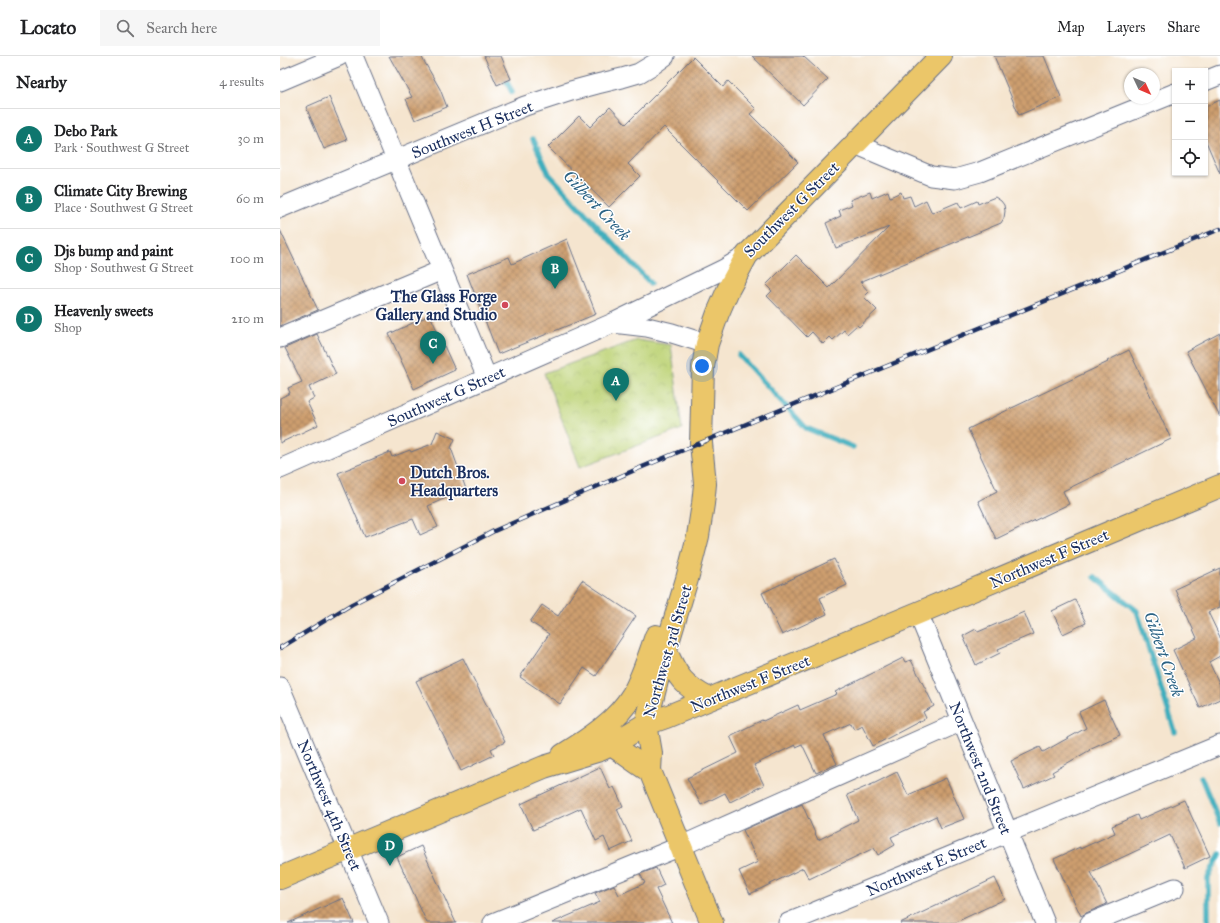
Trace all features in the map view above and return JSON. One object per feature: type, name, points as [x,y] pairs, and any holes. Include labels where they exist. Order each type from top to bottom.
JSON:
[{"type":"main road","name":"Southwest G Street","points":[[747,255],[941,56]]},
{"type":"main road","name":"Northwest 3rd Street","points":[[712,923],[650,771],[651,752],[646,724],[698,536],[705,484],[701,442],[703,367],[707,344],[726,295],[747,255]]},
{"type":"main road","name":"Northwest F Street","points":[[280,878],[544,767],[611,746],[646,724],[918,613],[1220,486]]},
{"type":"main road","name":"Northwest 3rd Street","points":[[544,767],[598,731],[623,707],[632,694],[647,662],[668,604],[698,536]]},
{"type":"main road","points":[[666,651],[680,678],[694,691],[709,699]]},
{"type":"main road","points":[[611,746],[650,771]]},
{"type":"street","points":[[280,81],[338,56]]},
{"type":"street","points":[[353,56],[487,378]]},
{"type":"street","name":"Southwest H Street","points":[[280,208],[525,106],[571,91],[639,73],[665,56]]},
{"type":"street","points":[[1208,80],[1220,74]]},
{"type":"street","points":[[855,144],[931,176],[955,179],[980,172],[1172,94]]},
{"type":"street","name":"Southwest G Street","points":[[280,469],[613,323],[724,269],[747,255]]},
{"type":"street","points":[[280,338],[442,270]]},
{"type":"street","points":[[613,323],[647,327],[707,344]]},
{"type":"street","name":"Northwest 2nd Street","points":[[918,613],[1045,923]]},
{"type":"street","name":"Northwest 4th Street","points":[[280,687],[379,923]]},
{"type":"street","points":[[493,923],[681,846],[962,721]]},
{"type":"street","name":"Northwest E Street","points":[[788,923],[1220,745]]},
{"type":"street","points":[[1090,923],[1175,888]]},
{"type":"green space","points":[[637,340],[671,345],[682,429],[580,467],[544,373]]},
{"type":"building","points":[[389,56],[421,56],[440,89],[447,107],[415,120],[406,99],[412,97]]},
{"type":"building","points":[[484,56],[501,56],[511,79],[497,85]]},
{"type":"building","points":[[752,56],[803,56],[828,79],[803,105]]},
{"type":"building","points":[[994,56],[1044,56],[1061,97],[1019,115]]},
{"type":"building","points":[[693,57],[723,87],[728,81],[756,109],[750,114],[798,162],[748,211],[664,127],[628,164],[640,176],[609,207],[548,147],[579,116],[590,127],[610,107],[626,124]]},
{"type":"building","points":[[329,97],[347,140],[324,149],[306,107]]},
{"type":"building","points":[[1220,100],[1220,174],[1208,146],[1208,106]]},
{"type":"building","points":[[888,191],[890,197],[901,192],[903,198],[910,196],[914,206],[926,200],[932,213],[958,202],[961,208],[977,201],[978,204],[995,197],[1004,205],[1004,218],[1001,223],[860,282],[869,292],[864,297],[877,310],[859,327],[857,325],[847,334],[844,330],[833,340],[830,337],[823,344],[812,332],[807,337],[767,296],[772,291],[766,285],[796,255],[829,288],[889,227],[836,248],[826,223],[841,216],[839,210],[852,205],[850,200],[870,192],[872,198]]},
{"type":"building","points":[[280,230],[318,310],[280,326]]},
{"type":"building","points":[[567,239],[596,314],[498,354],[467,274],[509,257],[512,264]]},
{"type":"building","points":[[430,315],[455,370],[414,389],[389,334]]},
{"type":"building","points":[[1220,333],[1220,417],[1186,351]]},
{"type":"building","points":[[317,334],[336,374],[309,387],[314,398],[307,402],[318,425],[280,443],[280,398],[290,393],[288,388],[302,382],[285,348]]},
{"type":"building","points":[[1129,350],[1171,439],[1063,491],[1069,504],[996,539],[978,501],[997,491],[968,429],[1108,362],[1107,361]]},
{"type":"building","name":"Dutch Bros. Headquarters","points":[[437,431],[455,439],[451,448],[466,489],[428,506],[438,527],[420,535],[413,519],[365,537],[338,473],[390,452],[392,457],[432,444]]},
{"type":"building","points":[[834,559],[847,585],[820,598],[827,614],[782,635],[762,593]]},
{"type":"building","points":[[1220,568],[1220,607],[1208,612],[1220,637],[1220,656],[1209,662],[1220,685],[1220,699],[1200,708],[1173,650],[1197,638],[1175,589]]},
{"type":"building","points":[[582,580],[636,616],[596,676],[584,668],[560,704],[520,677],[549,634],[530,622],[542,605],[558,616]]},
{"type":"building","points":[[1075,600],[1086,623],[1063,634],[1052,611]]},
{"type":"building","points":[[1024,612],[1033,634],[998,649],[1000,653],[976,665],[963,636],[976,629],[978,632]]},
{"type":"building","points":[[463,658],[505,742],[491,749],[494,755],[461,771],[416,681]]},
{"type":"building","points":[[903,658],[905,662],[911,660],[934,706],[923,712],[926,718],[873,746],[862,725],[854,729],[851,723],[824,735],[837,764],[816,773],[802,744],[795,747],[795,745],[754,765],[764,785],[730,802],[725,793],[701,805],[687,778],[738,753],[730,736],[762,720],[763,721],[798,705],[800,710],[837,694],[835,692]]},
{"type":"building","points":[[1104,700],[1120,735],[1089,749],[1090,750],[1052,772],[1054,775],[1024,789],[1011,761],[1040,747],[1043,752],[1086,728],[1079,712]]},
{"type":"building","points":[[600,767],[610,789],[614,787],[623,806],[617,809],[632,841],[610,851],[604,837],[596,841],[581,808],[533,830],[521,804]]},
{"type":"building","points":[[897,772],[908,795],[946,778],[964,819],[941,828],[936,816],[891,837],[895,845],[878,855],[874,848],[809,879],[803,868],[750,894],[739,871],[758,862],[743,830],[802,804],[818,840],[858,820],[847,795]]},
{"type":"building","points":[[1184,800],[1210,856],[1185,868],[1170,835],[1091,872],[1107,904],[1081,916],[1054,859],[1115,833],[1112,826],[1137,815],[1139,820]]},
{"type":"building","points":[[421,846],[456,923],[427,923],[397,857]]},
{"type":"building","points":[[656,868],[664,885],[656,889],[672,923],[552,923],[600,902],[595,893],[614,885],[619,895],[645,883],[640,874]]},
{"type":"building","points":[[995,878],[1005,899],[954,923],[900,923]]},
{"type":"building","points":[[343,898],[354,923],[288,923]]},
{"type":"waterway","name":"Gilbert Creek","points":[[503,75],[512,92]]},
{"type":"waterway","name":"Gilbert Creek","points":[[533,139],[549,174],[650,283]]},
{"type":"waterway","name":"Gilbert Creek","points":[[739,355],[806,428],[853,447]]},
{"type":"waterway","name":"Gilbert Creek","points":[[1095,577],[1137,611],[1175,732]]},
{"type":"waterway","name":"Gilbert Creek","points":[[1201,777],[1220,823]]},
{"type":"waterway","name":"Gilbert Creek","points":[[1208,923],[1208,878],[1220,854]]},
{"type":"railway","points":[[280,648],[352,604],[494,531],[635,470],[1220,229]]},
{"type":"place","name":"Climate City Brewing","points":[[555,289]]},
{"type":"place","name":"The Glass Forge Gallery and Studio","points":[[505,305]]},
{"type":"place","name":"Djs bump and paint","points":[[433,364]]},
{"type":"place","name":"Debo Park","points":[[616,401]]},
{"type":"place","name":"Dutch Bros. Headquarters","points":[[402,481]]},
{"type":"place","name":"Heavenly sweets","points":[[390,866]]}]
